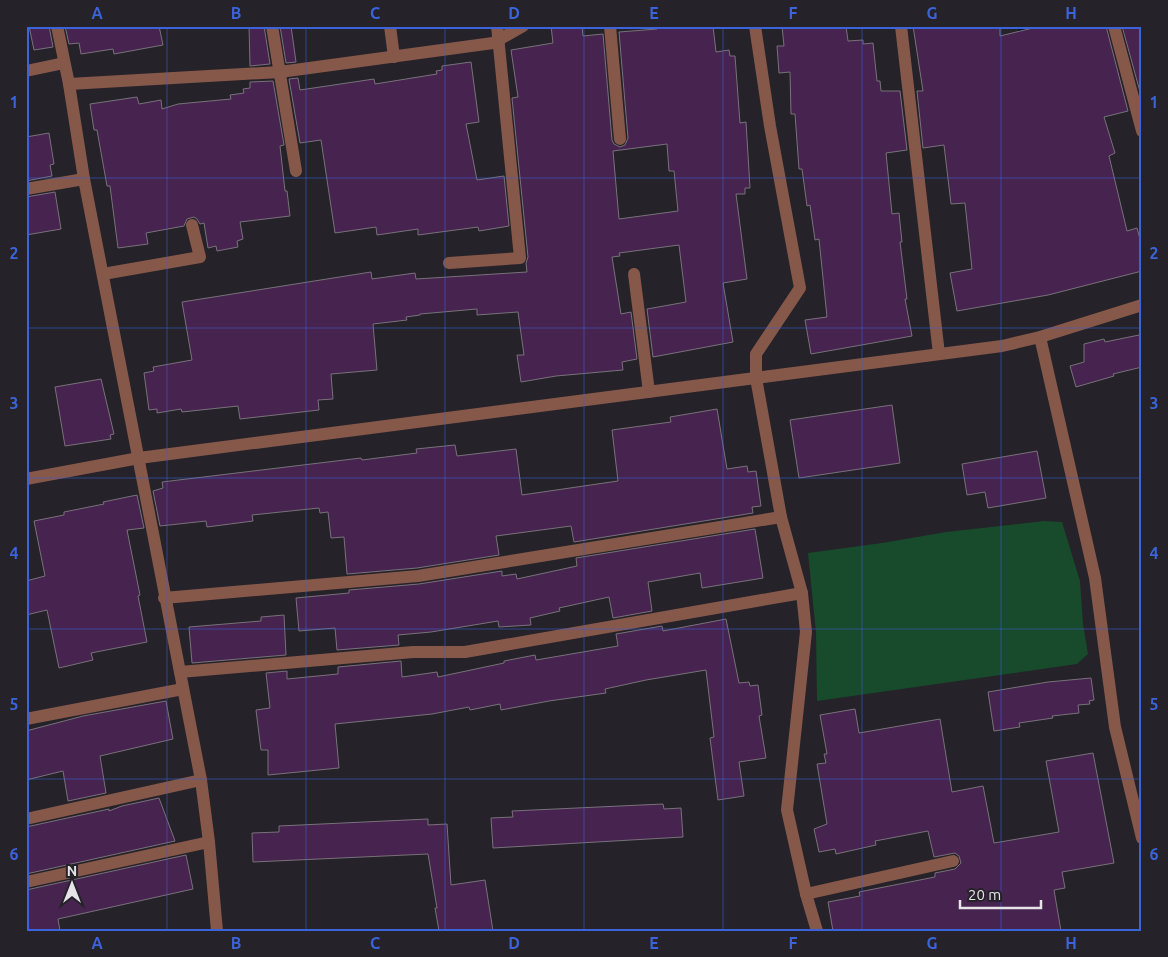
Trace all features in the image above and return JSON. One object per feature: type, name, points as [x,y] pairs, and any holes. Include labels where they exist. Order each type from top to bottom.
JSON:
[{"type":"street","points":[[57,26],[69,84],[84,179],[139,458],[164,598],[201,780],[217,931]]},
{"type":"street","points":[[272,26],[296,172]]},
{"type":"street","points":[[390,26],[394,57]]},
{"type":"street","points":[[449,263],[520,258],[497,26]]},
{"type":"street","points":[[69,84],[280,72],[493,43],[523,26]]},
{"type":"street","points":[[610,26],[620,139]]},
{"type":"street","points":[[755,26],[770,126],[800,288],[756,354],[756,378],[781,517],[802,593],[806,632],[787,810],[806,894],[817,931]]},
{"type":"street","points":[[901,26],[939,354]]},
{"type":"street","points":[[1114,26],[1142,131]]},
{"type":"street","points":[[26,71],[64,63]]},
{"type":"street","points":[[26,189],[84,179]]},
{"type":"street","points":[[103,274],[200,257],[192,225]]},
{"type":"street","points":[[634,274],[649,392]]},
{"type":"street","points":[[26,480],[139,458],[1002,346],[1040,338],[1142,305]]},
{"type":"street","points":[[1040,338],[1095,578],[1115,727],[1142,838]]},
{"type":"street","points":[[164,598],[418,576],[781,517]]},
{"type":"street","points":[[180,672],[414,652],[465,652],[802,593]]},
{"type":"street","points":[[26,719],[183,689]]},
{"type":"street","points":[[26,819],[201,780]]},
{"type":"street","points":[[26,882],[209,842]]},
{"type":"street","points":[[806,894],[953,861]]},
{"type":"green space","points":[[1044,521],[1062,522],[1080,581],[1083,624],[1088,654],[1077,664],[817,701],[816,633],[808,553],[946,532]]},
{"type":"building","points":[[29,26],[49,26],[53,47],[34,50]]},
{"type":"building","points":[[65,26],[159,26],[163,45],[114,54],[113,49],[81,54],[79,43],[69,44]]},
{"type":"building","points":[[249,26],[264,26],[270,64],[250,66]]},
{"type":"building","points":[[280,26],[291,26],[296,62],[286,63]]},
{"type":"building","points":[[551,26],[582,26],[583,36],[603,34],[612,140],[614,144],[620,147],[625,145],[628,138],[619,32],[657,29],[657,26],[713,26],[716,52],[729,50],[730,56],[735,56],[740,123],[746,122],[750,188],[745,188],[745,194],[736,194],[747,279],[723,283],[733,342],[653,357],[647,309],[686,302],[679,245],[619,253],[620,256],[612,257],[621,314],[631,312],[637,359],[622,362],[623,370],[556,376],[521,382],[517,355],[524,355],[518,312],[477,315],[477,309],[420,314],[406,317],[407,320],[373,324],[377,370],[331,374],[333,399],[318,400],[319,410],[240,419],[238,406],[182,412],[181,409],[157,413],[157,409],[149,410],[144,373],[154,371],[153,367],[192,360],[182,302],[371,272],[372,279],[415,273],[416,279],[527,272],[526,263],[528,257],[512,98],[518,97],[511,50],[553,43]],"holes":[[[667,144],[669,171],[674,171],[678,211],[619,219],[613,151]]]},
{"type":"building","points":[[782,26],[846,26],[848,41],[863,40],[863,44],[873,43],[877,81],[880,81],[881,91],[900,91],[907,150],[886,153],[892,214],[899,213],[902,242],[900,242],[907,299],[905,299],[912,336],[811,354],[805,320],[827,317],[819,239],[815,240],[810,205],[807,206],[802,169],[799,169],[795,114],[791,114],[790,72],[779,73],[777,46],[784,46]]},
{"type":"building","points":[[913,26],[1000,26],[1000,36],[1041,26],[1106,26],[1128,111],[1104,117],[1115,153],[1109,156],[1127,231],[1137,228],[1142,246],[1142,271],[1048,295],[957,311],[950,273],[972,269],[965,203],[951,204],[944,145],[923,148],[917,91],[923,91]]},
{"type":"building","points":[[1122,26],[1142,26],[1142,99]]},
{"type":"building","points":[[471,62],[479,122],[466,124],[477,180],[504,176],[509,226],[479,231],[478,227],[418,235],[418,229],[377,235],[376,227],[335,233],[321,140],[300,143],[289,79],[298,78],[300,90],[374,79],[375,84],[437,74],[436,71],[442,70],[442,66]]},
{"type":"building","points":[[273,81],[284,145],[280,146],[290,216],[240,222],[243,239],[237,241],[238,247],[217,251],[216,246],[208,248],[204,223],[200,224],[194,217],[187,219],[184,226],[146,233],[148,244],[118,248],[110,186],[107,186],[97,130],[94,130],[90,104],[137,97],[139,104],[161,100],[162,109],[178,104],[231,99],[230,95],[244,93],[243,89],[250,88],[250,82]]},
{"type":"building","points":[[49,133],[54,164],[50,165],[52,176],[26,181],[26,137]]},
{"type":"building","points":[[55,192],[61,229],[26,235],[26,197]]},
{"type":"building","points":[[1139,335],[1142,349],[1142,367],[1113,374],[1114,376],[1076,387],[1070,366],[1084,362],[1084,344],[1104,339],[1105,342]]},
{"type":"building","points":[[101,379],[114,434],[110,435],[111,439],[65,446],[55,387]]},
{"type":"building","points":[[892,405],[900,463],[799,478],[790,420]]},
{"type":"building","points":[[717,409],[727,469],[747,466],[748,472],[756,471],[761,506],[752,507],[753,513],[574,542],[571,526],[496,536],[499,555],[417,568],[347,574],[344,537],[331,538],[328,512],[320,513],[319,508],[252,515],[253,521],[207,527],[206,521],[160,526],[153,491],[163,488],[162,482],[361,458],[362,460],[417,453],[416,449],[455,445],[457,456],[516,449],[522,495],[618,481],[612,430],[671,422],[670,417]]},
{"type":"building","points":[[1037,451],[1046,498],[988,508],[985,492],[967,495],[962,464]]},
{"type":"building","points":[[137,495],[144,528],[127,530],[147,642],[91,653],[93,660],[59,668],[47,610],[26,615],[26,581],[45,576],[34,521],[64,515],[64,512],[104,504],[103,502]]},
{"type":"building","points":[[755,529],[763,578],[702,588],[700,573],[648,582],[652,611],[613,618],[609,597],[559,608],[560,611],[530,618],[531,625],[499,627],[498,621],[431,632],[398,635],[399,645],[337,650],[335,628],[299,631],[296,598],[349,593],[349,590],[419,584],[502,571],[502,576],[516,574],[517,579],[577,566],[576,558]]},
{"type":"building","points":[[284,615],[286,655],[192,663],[189,627],[261,621],[261,617]]},
{"type":"building","points":[[726,619],[739,683],[749,682],[750,686],[758,685],[762,715],[759,716],[766,758],[739,762],[744,796],[718,800],[710,738],[714,737],[706,670],[605,689],[606,693],[501,710],[500,704],[470,710],[469,707],[432,714],[335,724],[339,768],[268,775],[268,750],[261,750],[256,710],[270,708],[266,673],[287,671],[287,679],[338,674],[338,667],[401,661],[402,677],[437,672],[438,677],[535,655],[536,660],[618,646],[616,634],[662,626],[663,631]]},
{"type":"building","points":[[1091,678],[1094,700],[1089,701],[1090,704],[1078,705],[1079,713],[1052,716],[1053,718],[1019,723],[1020,727],[994,731],[988,692],[1048,682]]},
{"type":"building","points":[[166,701],[173,739],[100,756],[106,793],[68,801],[63,771],[26,780],[26,731],[83,716]]},
{"type":"building","points":[[855,709],[859,733],[940,719],[952,792],[983,786],[994,843],[1059,832],[1046,761],[1093,753],[1114,863],[1062,872],[1065,888],[1054,890],[1061,931],[833,931],[828,902],[860,896],[859,892],[935,877],[935,873],[955,869],[961,863],[959,856],[955,853],[934,857],[928,831],[875,841],[876,845],[836,854],[835,849],[819,852],[814,829],[827,824],[817,764],[826,763],[824,754],[827,754],[820,715]]},
{"type":"building","points":[[159,798],[175,841],[26,874],[26,827],[109,809],[109,811],[122,806]]},
{"type":"building","points":[[663,804],[664,809],[681,808],[683,837],[493,848],[491,818],[513,817],[512,811]]},
{"type":"building","points":[[428,819],[428,825],[447,824],[451,885],[485,880],[493,931],[439,931],[428,854],[253,862],[252,833],[279,832],[279,826]]},
{"type":"building","points":[[186,855],[193,889],[58,919],[60,931],[26,931],[26,890]]},
{"type":"waterway","points":[[1022,26],[1023,40]]}]
